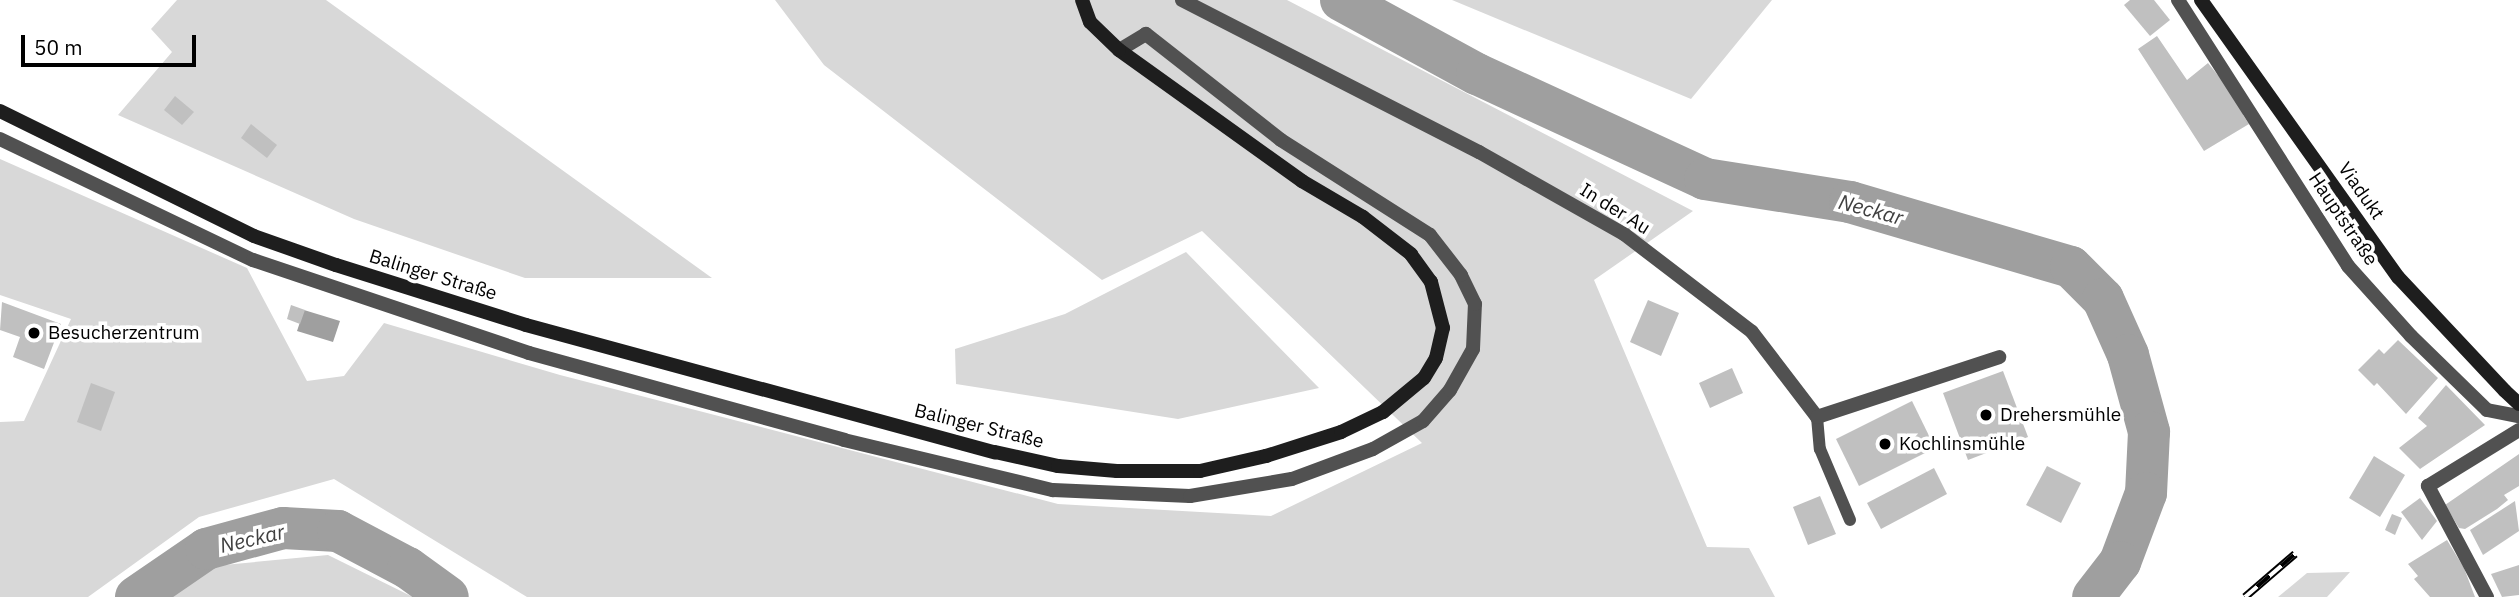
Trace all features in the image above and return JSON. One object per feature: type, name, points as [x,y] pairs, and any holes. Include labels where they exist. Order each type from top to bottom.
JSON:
[{"type":"main road","name":"Balinger Straße","points":[[0,111],[254,236],[335,265],[526,325],[1007,455],[1117,471],[1200,471],[1266,456],[1341,432],[1383,412],[1424,378],[1436,358],[1443,328],[1431,282],[1411,254],[1119,50],[1090,22],[1082,0]]},
{"type":"main road","name":"Viadukt","points":[[2201,0],[2398,277],[2519,404]]},
{"type":"street","name":"In der Au","points":[[1182,0],[1479,152],[1624,234],[1752,332],[1817,417]]},
{"type":"street","name":"Hauptstraße","points":[[2178,0],[2348,266],[2411,336],[2487,410],[2519,416]]},
{"type":"street","points":[[0,139],[253,260],[529,353],[844,440],[1054,490],[1190,496],[1292,479],[1373,449],[1423,421],[1450,390],[1473,349],[1475,304],[1461,275],[1430,235],[1281,140],[1146,34],[1119,50]]},
{"type":"street","points":[[1817,417],[1998,357]]},
{"type":"street","points":[[2487,597],[2428,486],[2519,430]]},
{"type":"lane","points":[[1817,417],[1820,449],[1850,520]]},
{"type":"shaded area","points":[[177,0],[326,0],[712,278],[525,278],[354,219],[118,115],[172,52],[151,29]]},
{"type":"shaded area","points":[[775,0],[1287,0],[1693,211],[1594,280],[1707,547],[1749,548],[1775,597],[527,597],[334,479],[199,517],[88,597],[0,597],[0,422],[24,421],[71,319],[0,295],[0,159],[247,268],[307,381],[344,376],[384,323],[560,375],[1058,504],[1271,516],[1422,443],[1202,231],[1102,280],[824,65]]},
{"type":"shaded area","points":[[1452,0],[1772,0],[1691,99]]},
{"type":"shaded area","points":[[1186,252],[1319,388],[1178,419],[956,384],[955,349],[1065,314]]},
{"type":"shaded area","points":[[304,310],[340,321],[333,342],[297,331]]},
{"type":"shaded area","points":[[328,555],[413,597],[168,597],[213,566]]},
{"type":"shaded area","points":[[2350,572],[2327,597],[2278,597],[2307,573]]},
{"type":"building","points":[[2130,0],[2154,0],[2170,20],[2150,36],[2124,5]]},
{"type":"building","points":[[2157,36],[2187,80],[2208,63],[2247,111],[2243,115],[2249,124],[2204,151],[2138,49]]},
{"type":"building","points":[[175,96],[194,112],[182,125],[164,110]]},
{"type":"building","points":[[251,124],[277,145],[267,158],[241,138]]},
{"type":"building","points":[[1648,300],[1679,313],[1661,356],[1630,342]]},
{"type":"building","name":"Besucherzentrum","points":[[2,302],[61,324],[44,369],[13,357],[20,337],[0,330]]},
{"type":"building","points":[[291,305],[305,310],[300,324],[287,319]]},
{"type":"building","points":[[2398,340],[2438,378],[2406,414],[2377,383],[2374,386],[2358,370],[2379,349],[2384,354]]},
{"type":"building","points":[[1732,368],[1743,393],[1710,408],[1699,383]]},
{"type":"building","name":"Drehersmühle","points":[[2003,371],[2028,437],[1968,460],[1943,393]]},
{"type":"building","points":[[91,383],[115,392],[101,431],[77,422]]},
{"type":"building","points":[[2446,385],[2485,425],[2420,469],[2399,448],[2427,426],[2418,418]]},
{"type":"building","name":"Kochlinsmühle","points":[[1912,401],[1935,448],[1859,486],[1836,439]]},
{"type":"building","points":[[2519,454],[2519,486],[2504,495],[2508,500],[2465,529],[2459,528],[2445,505]]},
{"type":"building","points":[[2374,456],[2405,475],[2380,517],[2349,498]]},
{"type":"building","points":[[2047,466],[2081,483],[2061,523],[2026,505]]},
{"type":"building","points":[[1934,468],[1947,494],[1881,529],[1867,503]]},
{"type":"building","points":[[1820,496],[1836,534],[1808,545],[1793,507]]},
{"type":"building","points":[[2420,498],[2437,521],[2422,540],[2401,512]]},
{"type":"building","points":[[2515,501],[2519,531],[2483,555],[2470,530]]},
{"type":"building","points":[[2392,514],[2402,518],[2395,535],[2385,530]]},
{"type":"building","points":[[2447,540],[2464,568],[2475,597],[2430,597],[2414,579],[2418,576],[2408,564]]},
{"type":"building","points":[[2519,565],[2519,595],[2502,597],[2491,574]]},
{"type":"waterway","name":"Neckar","points":[[1341,0],[1477,74],[1705,179],[1850,202],[2071,267],[2103,299],[2128,355],[2149,432],[2146,493],[2120,562],[2093,597]]},
{"type":"waterway","name":"Neckar","points":[[136,597],[206,549],[283,528],[338,531],[408,568],[448,597]]},
{"type":"railway","points":[[2245,597],[2295,554]]},
{"type":"place","name":"Besucherzentrum","points":[[34,333]]},
{"type":"place","name":"Drehersmühle","points":[[1986,415]]},
{"type":"place","name":"Kochlinsmühle","points":[[1885,444]]}]
